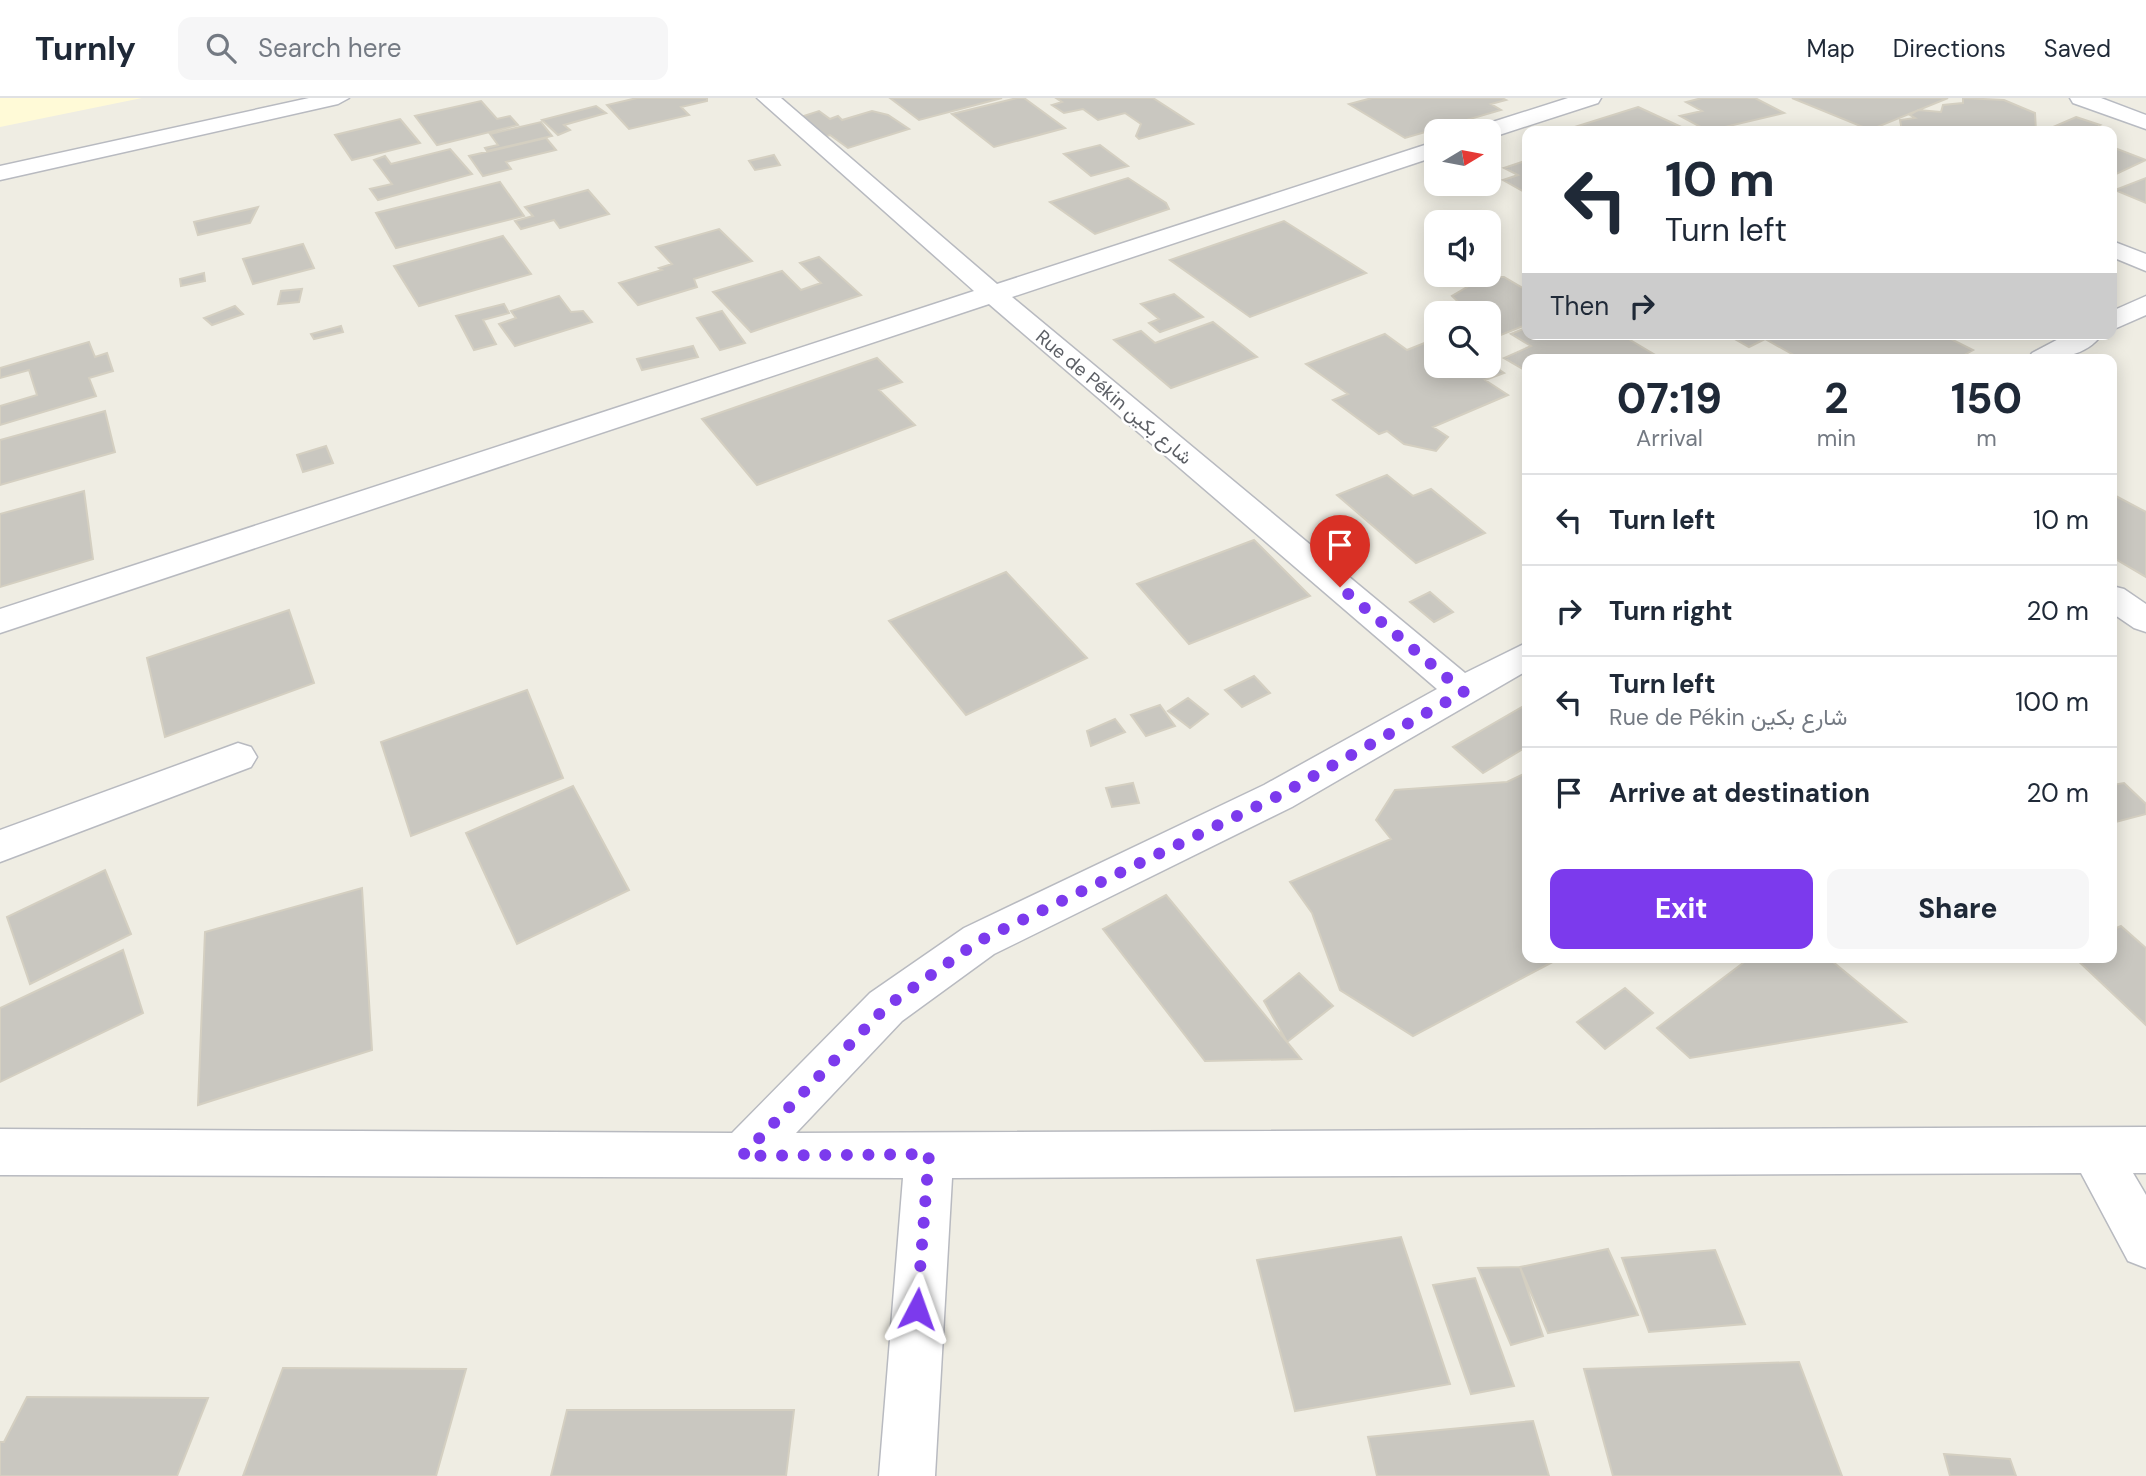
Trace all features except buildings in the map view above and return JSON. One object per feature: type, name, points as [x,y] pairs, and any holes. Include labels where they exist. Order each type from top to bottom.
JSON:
[{"type":"street","points":[[0,173],[338,98]]},
{"type":"street","name":"Rue de Pékin شارع بكين","points":[[768,98],[990,292],[1464,692]]},
{"type":"street","points":[[1502,126],[1590,98]]},
{"type":"street","points":[[2081,98],[2146,122]]},
{"type":"street","points":[[0,621],[990,292],[1424,152]]},
{"type":"street","points":[[2117,250],[2146,263]]},
{"type":"street","points":[[2117,319],[2146,304]]},
{"type":"street","points":[[2051,354],[2078,340]]},
{"type":"street","points":[[2117,600],[2146,620]]},
{"type":"street","points":[[742,1156],[886,1007],[979,941],[1278,796],[1522,658]]},
{"type":"street","points":[[0,846],[238,758]]},
{"type":"street","points":[[0,1152],[742,1156],[2146,1150]]},
{"type":"street","points":[[2095,1151],[2146,1243]]},
{"type":"street","points":[[906,1476],[929,1154]]},
{"type":"shaded area","points":[[0,98],[142,98],[0,127]]},
{"type":"route","points":[[917,1309],[929,1154],[742,1156],[886,1007],[979,941],[1278,796],[1464,692],[1340,587]]}]
